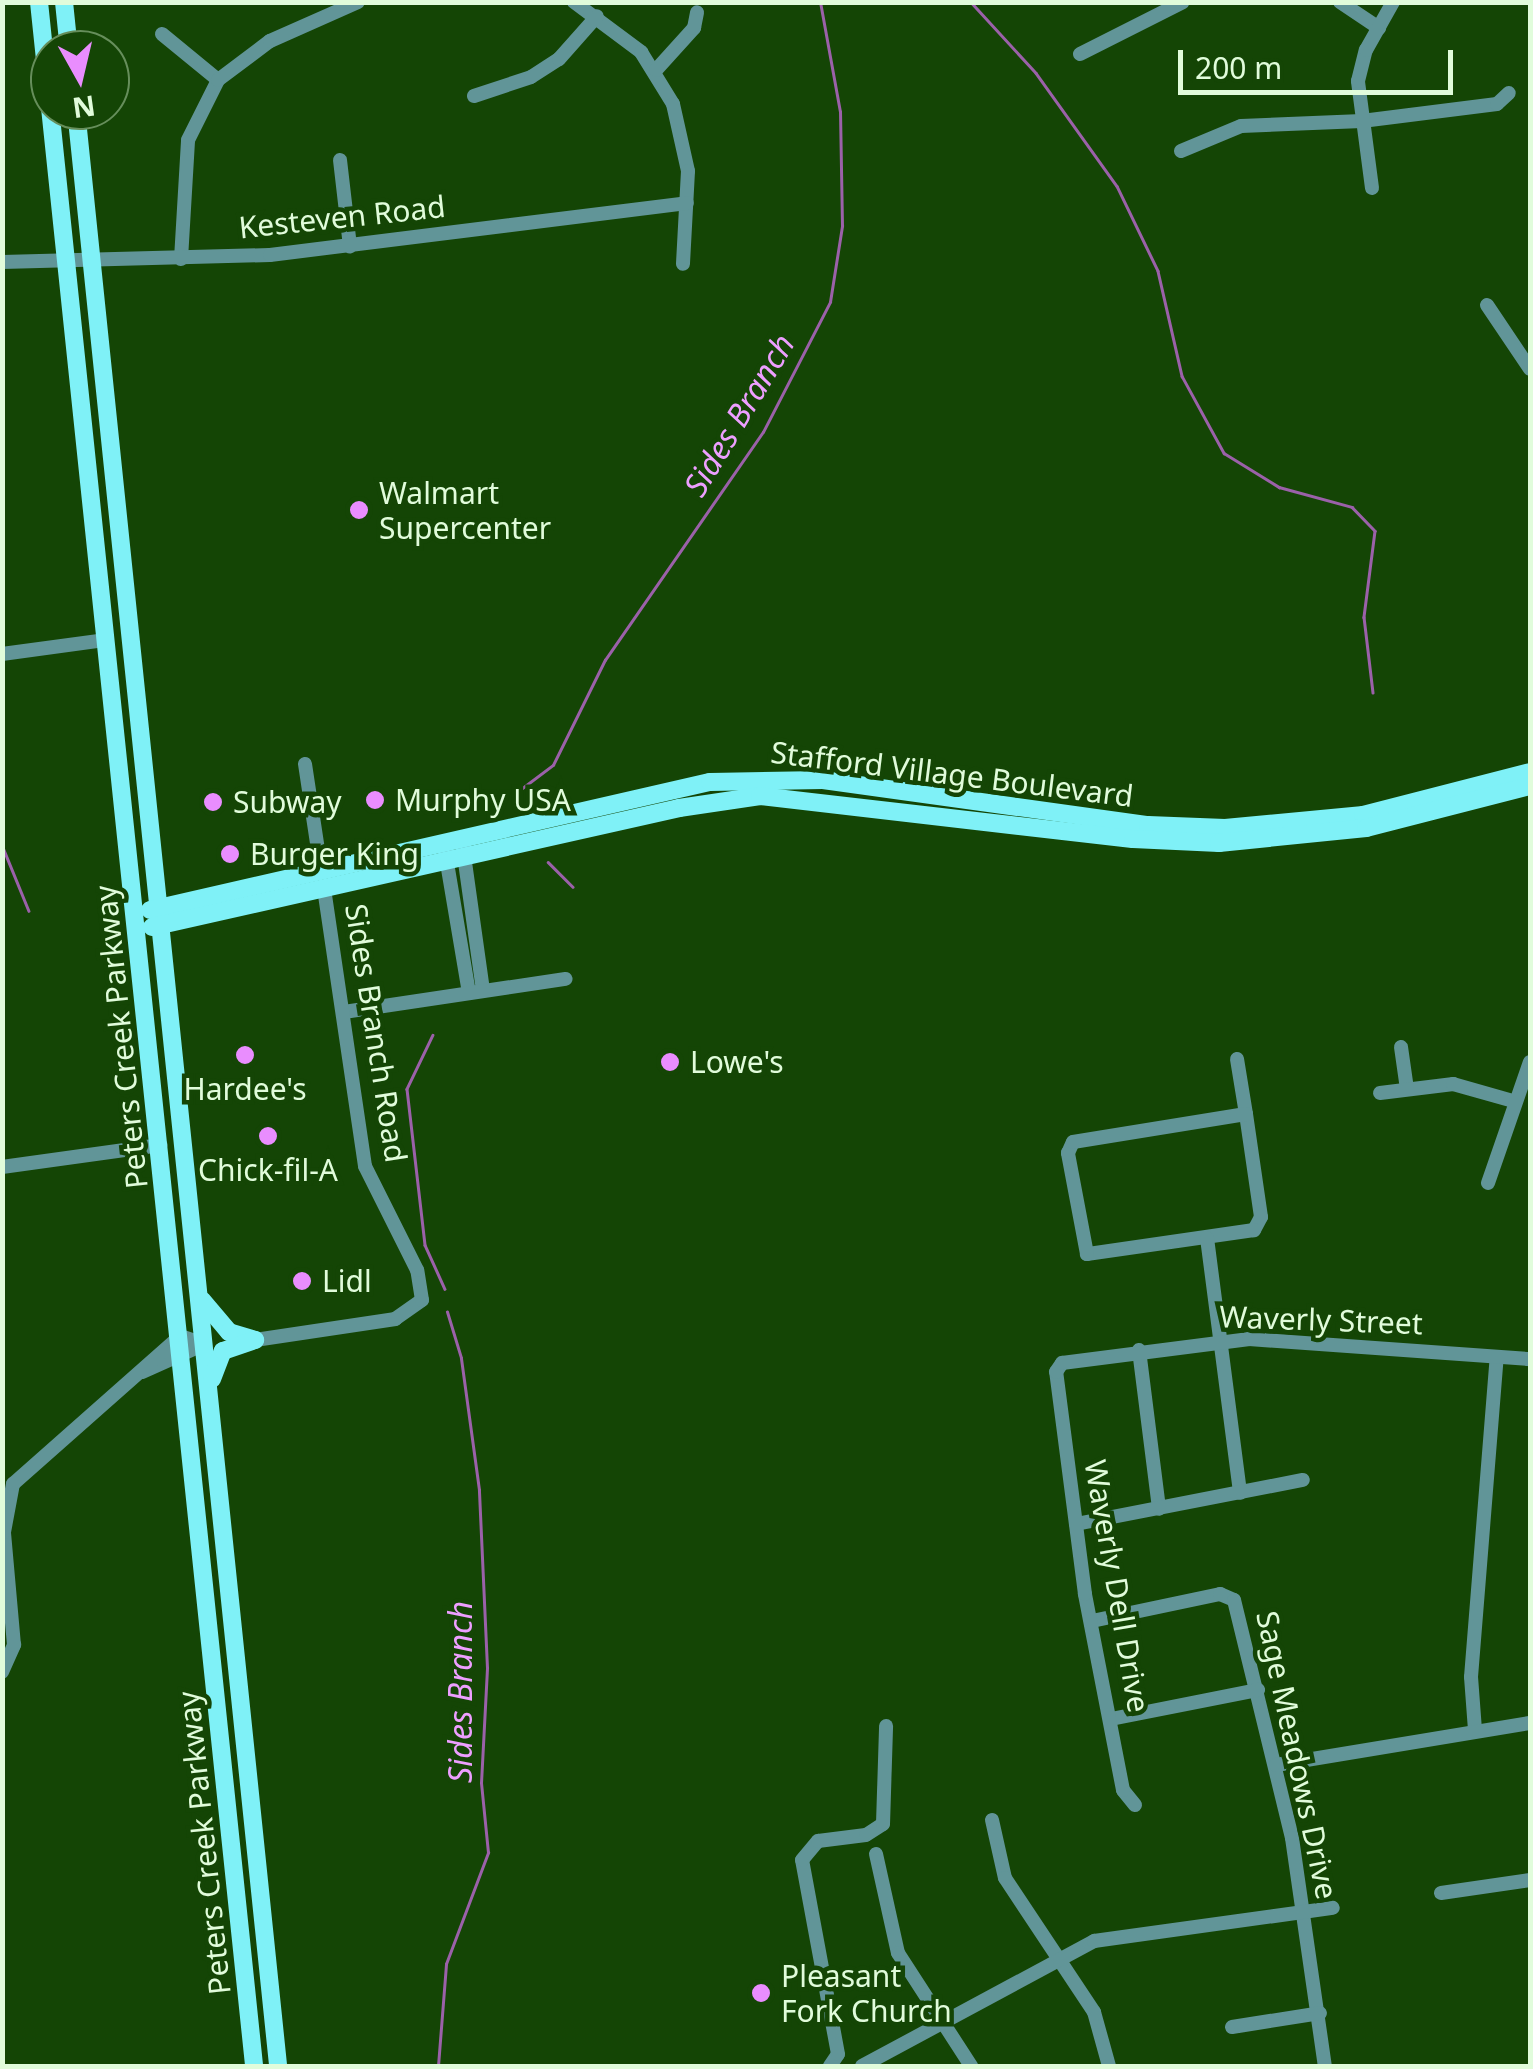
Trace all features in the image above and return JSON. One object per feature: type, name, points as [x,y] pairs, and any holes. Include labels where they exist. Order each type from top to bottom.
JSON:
[{"type":"main road","name":"Peters Creek Parkway","points":[[39,2],[254,2066]]},
{"type":"main road","points":[[64,2],[67,30]]},
{"type":"main road","name":"Peters Creek Parkway","points":[[78,130],[278,2066]]},
{"type":"main road","name":"Stafford Village Boulevard","points":[[136,921],[746,779],[823,780],[1148,825],[1226,828],[1363,815],[1530,772]]},
{"type":"main road","name":"Stafford Village Boulevard","points":[[454,850],[760,796],[1132,839],[1246,842],[1366,828],[1530,786]]},
{"type":"main road","points":[[160,1144],[176,1156],[184,1222],[195,1251]]},
{"type":"main road","points":[[200,1296],[228,1332],[255,1340]]},
{"type":"main road","points":[[210,1385],[223,1351],[255,1340]]},
{"type":"street","points":[[182,259],[188,140],[218,80],[270,41],[358,2]]},
{"type":"street","points":[[574,2],[597,16],[656,70],[682,131],[687,203],[683,264]]},
{"type":"street","points":[[1080,54],[1183,2]]},
{"type":"street","points":[[1340,2],[1379,28]]},
{"type":"street","points":[[1372,188],[1362,121],[1360,66],[1393,2]]},
{"type":"street","points":[[656,70],[694,28],[697,12]]},
{"type":"street","points":[[474,96],[531,76],[559,59],[597,16]]},
{"type":"street","points":[[162,34],[218,80]]},
{"type":"street","points":[[1181,151],[1241,126],[1362,121],[1497,104],[1508,93]]},
{"type":"street","points":[[340,160],[350,246]]},
{"type":"street","name":"Kesteven Road","points":[[2,262],[65,256],[182,259],[350,246],[687,203]]},
{"type":"street","points":[[1487,305],[1530,369]]},
{"type":"street","points":[[2,654],[106,640]]},
{"type":"street","name":"Sides Branch Road","points":[[255,1340],[395,1319],[422,1300],[416,1270],[365,1166],[305,764]]},
{"type":"street","points":[[454,850],[476,992]]},
{"type":"street","points":[[344,1012],[566,979]]},
{"type":"street","points":[[1401,1048],[1407,1089]]},
{"type":"street","points":[[1237,1059],[1246,1114],[1260,1217],[1254,1230],[1086,1254],[1069,1147],[1079,1139],[1246,1114]]},
{"type":"street","points":[[1488,1183],[1513,1101],[1530,1062]]},
{"type":"street","points":[[1380,1093],[1453,1084],[1513,1101]]},
{"type":"street","points":[[2,1167],[160,1144]]},
{"type":"street","points":[[1207,1238],[1240,1492]]},
{"type":"street","points":[[2,1672],[14,1644],[4,1532],[9,1492],[36,1458],[180,1336],[205,1344]]},
{"type":"street","name":"Waverly Street","points":[[1056,1372],[1074,1359],[1223,1342],[1530,1359]]},
{"type":"street","points":[[132,1375],[205,1344]]},
{"type":"street","points":[[1138,1350],[1158,1509]]},
{"type":"street","points":[[1476,1730],[1471,1677],[1497,1356]]},
{"type":"street","name":"Waverly Dell Drive","points":[[1056,1372],[1076,1524],[1123,1790],[1136,1805]]},
{"type":"street","points":[[1076,1524],[1303,1480]]},
{"type":"street","name":"Sage Meadows Drive","points":[[1092,1621],[1230,1596],[1276,1765],[1304,1912],[1326,2066]]},
{"type":"street","points":[[1111,1719],[1258,1690]]},
{"type":"street","points":[[1276,1765],[1530,1723]]},
{"type":"street","points":[[830,2066],[838,2054],[802,1860],[818,1842],[866,1835],[883,1824],[886,1726]]},
{"type":"street","points":[[992,1820],[1005,1878],[1094,2012],[1109,2066]]},
{"type":"street","points":[[876,1854],[898,1953],[971,2066]]},
{"type":"street","points":[[1440,1893],[1530,1880]]},
{"type":"street","points":[[862,2066],[1058,1958],[1114,1936],[1333,1908]]},
{"type":"street","points":[[1232,2027],[1320,2013]]},
{"type":"waterway","name":"Sides Branch","points":[[513,795],[553,765],[605,660],[763,432],[830,302],[842,226],[840,112],[820,2]]},
{"type":"waterway","points":[[971,2],[1036,73],[1117,186],[1158,271],[1182,376],[1224,453],[1279,487],[1352,507],[1375,531],[1364,617],[1373,692]]},
{"type":"waterway","points":[[2,845],[29,911]]},
{"type":"waterway","name":"Sides Branch","points":[[548,862],[573,887]]},
{"type":"waterway","name":"Sides Branch","points":[[433,1035],[407,1089],[425,1245],[445,1289]]},
{"type":"waterway","name":"Sides Branch","points":[[438,2066],[446,1964],[488,1853],[481,1783],[487,1668],[479,1490],[461,1358],[447,1312]]},
{"type":"place","name":"Walmart Supercenter","points":[[359,510]]},
{"type":"place","name":"Murphy USA","points":[[375,800]]},
{"type":"place","name":"Subway","points":[[213,802]]},
{"type":"place","name":"Burger King","points":[[230,854]]},
{"type":"place","name":"Hardee's","points":[[245,1055]]},
{"type":"place","name":"Lowe's","points":[[670,1062]]},
{"type":"place","name":"Chick-fil-A","points":[[268,1136]]},
{"type":"place","name":"Lidl","points":[[302,1281]]},
{"type":"place","name":"Pleasant Fork Church","points":[[761,1993]]}]
